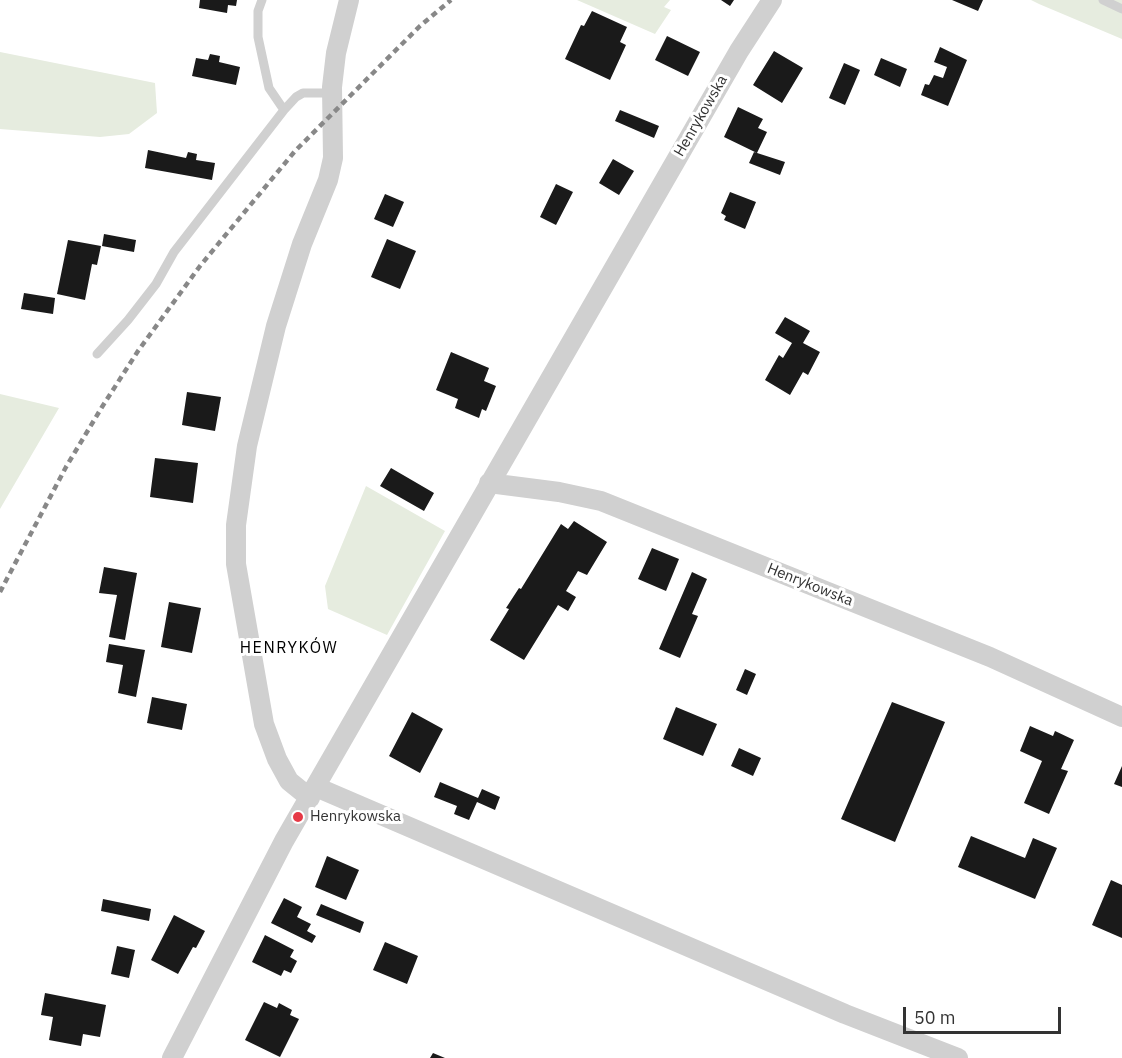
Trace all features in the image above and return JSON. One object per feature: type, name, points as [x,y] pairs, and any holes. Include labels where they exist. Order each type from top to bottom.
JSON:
[{"type":"street","points":[[349,0],[336,53],[332,93],[333,158],[328,180],[302,244],[276,326],[248,446],[236,525],[236,564],[264,724],[277,759],[289,781],[845,1014],[958,1058]]},
{"type":"street","name":"Henrykowska","points":[[172,1058],[284,842],[733,61],[772,0]]},
{"type":"street","name":"Henrykowska","points":[[489,483],[559,492],[601,501],[990,657],[1122,717]]},
{"type":"lane","points":[[262,0],[258,11],[258,37],[269,87],[284,110]]},
{"type":"lane","points":[[1103,0],[1122,9]]},
{"type":"lane","points":[[97,354],[149,293],[174,252],[284,110],[303,93],[332,93]]},
{"type":"shaded area","points":[[577,0],[670,0],[664,7],[671,10],[655,34]]},
{"type":"shaded area","points":[[1031,0],[1122,0],[1122,39],[1039,4]]},
{"type":"shaded area","points":[[0,52],[155,83],[157,113],[129,134],[100,137],[0,129]]},
{"type":"shaded area","points":[[0,394],[59,408],[0,509]]},
{"type":"shaded area","points":[[366,486],[445,531],[387,635],[328,609],[325,586]]},
{"type":"building","points":[[200,0],[237,0],[236,6],[228,5],[227,13],[199,8]]},
{"type":"building","points":[[721,0],[734,0],[730,6]]},
{"type":"building","points":[[952,0],[983,0],[978,11]]},
{"type":"building","points":[[592,11],[627,27],[620,42],[626,45],[610,80],[565,59],[581,25],[584,26]]},
{"type":"building","points":[[667,36],[700,52],[688,76],[655,60]]},
{"type":"building","points":[[940,47],[967,60],[948,106],[921,95],[925,84],[929,85],[934,75],[943,78],[947,67],[934,62]]},
{"type":"building","points":[[774,51],[803,68],[782,103],[753,85]]},
{"type":"building","points":[[210,54],[220,56],[219,62],[240,67],[236,85],[192,76],[196,58],[208,60]]},
{"type":"building","points":[[881,58],[907,69],[900,87],[874,75]]},
{"type":"building","points":[[844,63],[860,70],[845,105],[829,98]]},
{"type":"building","points":[[738,107],[763,119],[758,128],[767,132],[757,153],[724,137]]},
{"type":"building","points":[[620,110],[659,126],[654,138],[615,121]]},
{"type":"building","points":[[148,150],[186,158],[188,152],[197,154],[196,160],[215,163],[212,180],[145,168]]},
{"type":"building","points":[[754,152],[785,162],[780,175],[749,163]]},
{"type":"building","points":[[613,159],[634,171],[619,195],[599,183]]},
{"type":"building","points":[[556,184],[573,192],[556,225],[540,217]]},
{"type":"building","points":[[730,192],[756,202],[745,229],[724,220],[726,216],[721,213]]},
{"type":"building","points":[[385,194],[404,202],[393,227],[374,219]]},
{"type":"building","points":[[104,234],[136,240],[134,252],[102,246]]},
{"type":"building","points":[[387,239],[416,251],[400,289],[371,277]]},
{"type":"building","points":[[68,240],[101,246],[97,265],[92,264],[85,300],[57,294]]},
{"type":"building","points":[[24,293],[55,298],[53,314],[21,309]]},
{"type":"building","points":[[785,317],[810,331],[803,343],[820,352],[808,375],[803,372],[790,395],[765,380],[779,355],[783,358],[792,343],[775,333]]},
{"type":"building","points":[[451,352],[489,368],[484,381],[496,386],[486,411],[482,409],[479,418],[455,408],[458,399],[436,390]]},
{"type":"building","points":[[187,392],[221,397],[215,431],[182,425]]},
{"type":"building","points":[[155,458],[198,463],[193,503],[150,497]]},
{"type":"building","points":[[391,468],[434,493],[424,511],[380,486]]},
{"type":"building","points":[[574,521],[607,542],[587,575],[578,571],[566,591],[576,597],[568,611],[558,605],[524,660],[490,640],[509,609],[506,608],[519,588],[521,589],[561,524],[568,529]]},
{"type":"building","points":[[652,548],[679,559],[666,591],[638,579]]},
{"type":"building","points":[[104,567],[137,573],[125,640],[109,637],[117,595],[99,593]]},
{"type":"building","points":[[692,572],[707,579],[692,614],[698,616],[680,658],[659,649]]},
{"type":"building","points":[[169,602],[201,608],[192,653],[161,647]]},
{"type":"building","points":[[109,644],[145,650],[136,697],[118,693],[123,665],[106,662]]},
{"type":"building","points":[[745,669],[756,674],[747,695],[736,690]]},
{"type":"building","points":[[152,697],[187,704],[182,730],[147,723]]},
{"type":"building","points":[[892,702],[945,722],[895,842],[841,819]]},
{"type":"building","points":[[676,707],[717,724],[703,756],[663,739]]},
{"type":"building","points":[[412,712],[443,729],[420,773],[389,756]]},
{"type":"building","points":[[1030,726],[1053,736],[1055,731],[1074,740],[1061,769],[1068,771],[1049,814],[1024,803],[1042,761],[1020,751]]},
{"type":"building","points":[[739,748],[761,758],[753,776],[731,766]]},
{"type":"building","points":[[1122,766],[1122,787],[1114,784]]},
{"type":"building","points":[[440,782],[478,798],[482,789],[500,797],[495,810],[477,802],[469,820],[454,814],[457,806],[434,797]]},
{"type":"building","points":[[971,836],[1025,858],[1033,838],[1057,848],[1035,899],[958,867]]},
{"type":"building","points":[[327,856],[359,870],[346,900],[315,887]]},
{"type":"building","points":[[1111,880],[1122,885],[1122,938],[1092,925]]},
{"type":"building","points":[[284,898],[302,907],[297,917],[311,924],[307,931],[316,936],[312,943],[271,923]]},
{"type":"building","points":[[103,899],[151,909],[149,921],[101,911]]},
{"type":"building","points":[[321,904],[364,922],[360,933],[316,915]]},
{"type":"building","points":[[174,915],[205,931],[178,974],[151,960]]},
{"type":"building","points":[[265,935],[294,950],[290,957],[297,961],[291,973],[284,970],[281,976],[252,962]]},
{"type":"building","points":[[385,942],[418,956],[407,984],[373,970]]},
{"type":"building","points":[[117,946],[135,950],[129,978],[111,974]]},
{"type":"building","points":[[45,993],[106,1005],[100,1037],[83,1034],[81,1046],[49,1040],[53,1017],[41,1015]]},
{"type":"building","points":[[264,1002],[277,1008],[279,1003],[292,1010],[290,1015],[299,1019],[280,1057],[245,1040]]},
{"type":"building","points":[[433,1053],[445,1058],[430,1058]]},
{"type":"railway","points":[[0,592],[66,467],[102,407],[138,351],[200,266],[295,151],[420,26],[451,0]]},
{"type":"place","name":"Henrykowska","points":[[298,817]]},
{"type":"district","name":"HENRYKÓW","points":[[289,648]]}]
